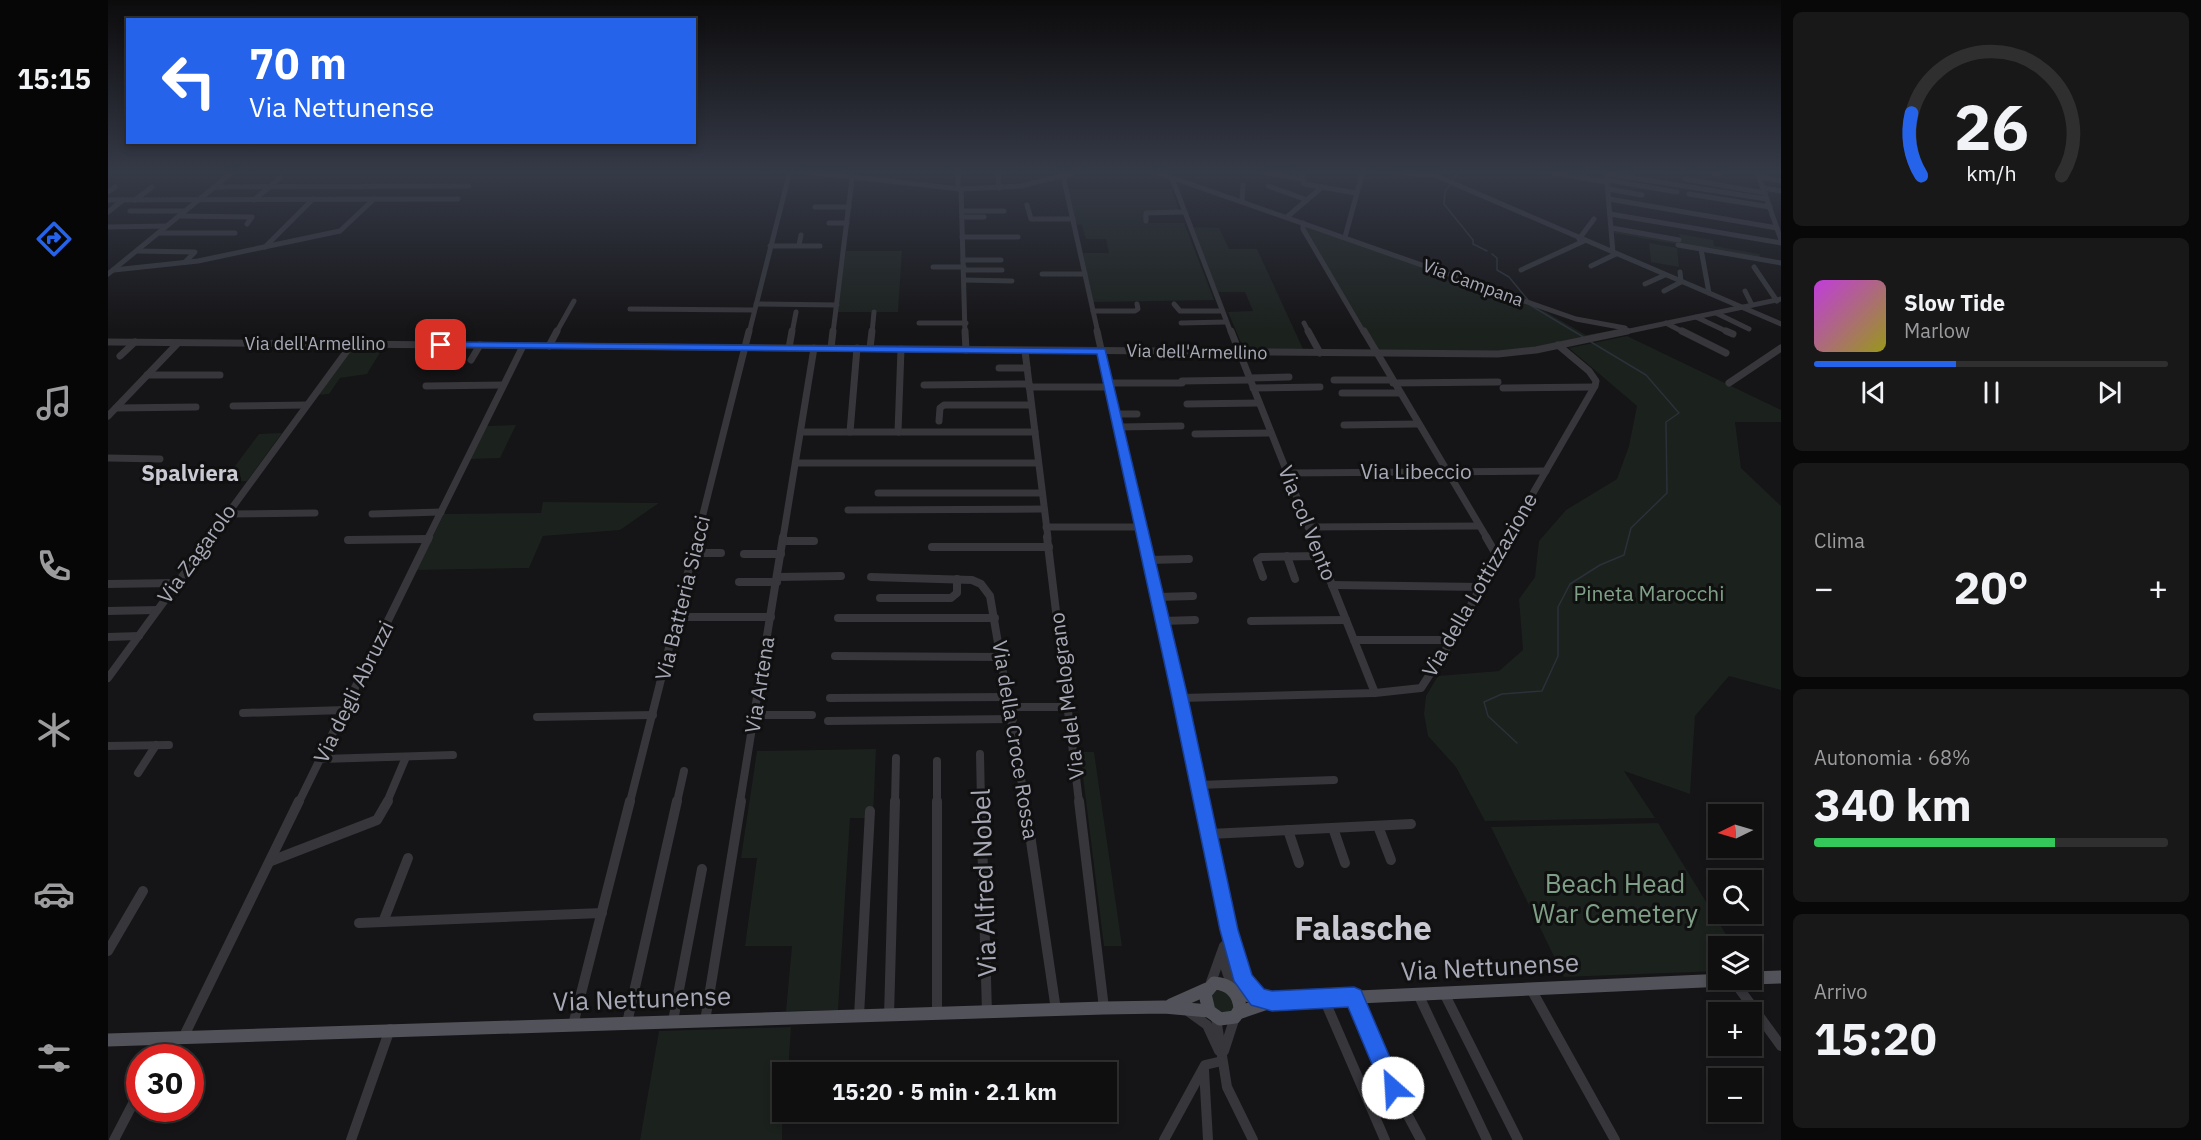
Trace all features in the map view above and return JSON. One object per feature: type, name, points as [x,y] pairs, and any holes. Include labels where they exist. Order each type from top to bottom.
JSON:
[{"type":"main road","points":[[1762,978],[1781,977]]},
{"type":"main road","name":"Via Nettunense","points":[[1234,991],[1272,1001],[1708,981]]},
{"type":"main road","points":[[1164,1007],[1194,997],[1208,987],[1223,983],[1234,991],[1240,1004],[1236,1015]]},
{"type":"main road","points":[[1208,987],[1204,1000],[1212,1014],[1225,1020],[1272,1001]]},
{"type":"main road","name":"Via Nettunense","points":[[108,1040],[390,1029],[1104,1008],[1164,1007],[1212,1014]]},
{"type":"street","points":[[264,247],[287,224]]},
{"type":"street","points":[[114,270],[183,264],[343,230],[349,224]]},
{"type":"street","name":"Via Batteria Siacci","points":[[573,1025],[776,224]]},
{"type":"street","points":[[831,348],[847,224]]},
{"type":"street","points":[[962,224],[966,350]]},
{"type":"street","points":[[1074,224],[1180,698],[1229,930],[1244,981],[1258,998]]},
{"type":"street","name":"Via col Vento","points":[[1187,224],[1375,693]]},
{"type":"street","points":[[1303,224],[1303,229],[1375,354],[1497,556]]},
{"type":"street","name":"Via Campana","points":[[1307,224],[1591,323],[1639,329]]},
{"type":"street","points":[[1344,237],[1347,224]]},
{"type":"street","points":[[1545,224],[1781,324]]},
{"type":"street","points":[[1521,270],[1582,240],[1591,224]]},
{"type":"street","points":[[1611,224],[1614,254]]},
{"type":"street","points":[[1680,224],[1781,239],[1776,224]]},
{"type":"street","points":[[1755,224],[1777,228]]},
{"type":"street","points":[[108,226],[167,226]]},
{"type":"street","points":[[108,274],[167,226]]},
{"type":"street","points":[[1612,228],[1701,249],[1781,263]]},
{"type":"street","points":[[159,233],[235,233]]},
{"type":"street","points":[[799,246],[801,235]]},
{"type":"street","points":[[962,237],[1018,237]]},
{"type":"street","points":[[770,246],[820,246]]},
{"type":"street","points":[[1701,249],[1709,293]]},
{"type":"street","points":[[137,251],[195,252],[183,264]]},
{"type":"street","points":[[1745,252],[1781,258]]},
{"type":"street","points":[[1590,266],[1614,254]]},
{"type":"street","points":[[963,260],[1001,260]]},
{"type":"street","points":[[1653,262],[1653,270]]},
{"type":"street","points":[[933,267],[1002,270]]},
{"type":"street","points":[[1754,267],[1779,300]]},
{"type":"street","points":[[1680,272],[1681,282]]},
{"type":"street","points":[[1042,274],[1085,274]]},
{"type":"street","points":[[1645,284],[1665,275]]},
{"type":"street","points":[[964,280],[1012,280]]},
{"type":"street","points":[[1664,291],[1681,282]]},
{"type":"street","points":[[1745,291],[1752,305]]},
{"type":"street","points":[[549,346],[574,300]]},
{"type":"street","name":"Via dell'Armellino","points":[[108,342],[870,348],[1240,355],[1504,354],[1779,300]]},
{"type":"street","points":[[1093,311],[1137,310],[1137,304]]},
{"type":"street","points":[[1174,304],[1179,311],[1222,311]]},
{"type":"street","points":[[630,309],[837,305]]},
{"type":"street","points":[[789,348],[796,312]]},
{"type":"street","points":[[870,348],[874,312]]},
{"type":"street","points":[[1716,312],[1749,329]]},
{"type":"street","points":[[1696,317],[1733,334]]},
{"type":"street","points":[[919,322],[966,323]]},
{"type":"street","points":[[1181,323],[1226,322]]},
{"type":"street","points":[[1666,323],[1726,353]]},
{"type":"street","points":[[1303,324],[1318,353]]},
{"type":"street","points":[[120,356],[135,342]]},
{"type":"street","points":[[108,416],[178,343]]},
{"type":"street","name":"Via Zagarolo","points":[[108,678],[351,344]]},
{"type":"street","points":[[431,360],[441,345]]},
{"type":"street","points":[[471,360],[480,345]]},
{"type":"street","name":"Via degli Abruzzi","points":[[183,1038],[322,759],[523,345]]},
{"type":"street","points":[[1334,380],[1594,387],[1596,382],[1592,374],[1558,345]]},
{"type":"street","name":"Via Artena","points":[[705,1021],[814,348]]},
{"type":"street","points":[[849,432],[857,348]]},
{"type":"street","points":[[1729,383],[1781,348]]},
{"type":"street","points":[[898,432],[901,349]]},
{"type":"street","name":"Via del Melograno","points":[[1025,351],[1104,1008]]},
{"type":"street","points":[[1240,355],[1264,357]]},
{"type":"street","points":[[999,369],[1027,368]]},
{"type":"street","points":[[147,375],[220,375]]},
{"type":"street","points":[[1251,382],[1289,377]]},
{"type":"street","points":[[924,385],[1029,386],[1251,382],[1320,387]]},
{"type":"street","points":[[426,386],[503,385]]},
{"type":"street","name":"Via della Lottizzazione","points":[[1180,698],[1375,693],[1420,689],[1452,640],[1497,556],[1594,387]]},
{"type":"street","points":[[1342,393],[1399,393]]},
{"type":"street","points":[[1187,404],[1259,404]]},
{"type":"street","points":[[233,406],[306,405]]},
{"type":"street","points":[[939,421],[939,409],[944,405],[1031,405]]},
{"type":"street","points":[[116,408],[196,407]]},
{"type":"street","points":[[1115,414],[1137,414]]},
{"type":"street","points":[[1344,425],[1418,424]]},
{"type":"street","points":[[1118,426],[1181,426]]},
{"type":"street","points":[[801,432],[1035,432]]},
{"type":"street","points":[[1195,434],[1271,433]]},
{"type":"street","points":[[108,458],[160,459]]},
{"type":"street","points":[[796,463],[1038,463]]},
{"type":"street","name":"Via Libeccio","points":[[1287,472],[1546,471]]},
{"type":"street","points":[[878,493],[1042,493]]},
{"type":"street","points":[[848,510],[1044,509]]},
{"type":"street","points":[[372,514],[441,512]]},
{"type":"street","points":[[226,514],[315,513]]},
{"type":"street","points":[[1046,527],[1141,526]]},
{"type":"street","points":[[1308,526],[1479,526]]},
{"type":"street","points":[[348,540],[428,539]]},
{"type":"street","points":[[783,541],[814,541]]},
{"type":"street","points":[[932,547],[1048,547]]},
{"type":"street","points":[[694,553],[721,553]]},
{"type":"street","points":[[744,554],[781,554]]},
{"type":"street","points":[[1287,556],[1295,579]]},
{"type":"street","points":[[1263,577],[1259,558],[1320,556]]},
{"type":"street","points":[[1149,560],[1189,559]]},
{"type":"street","points":[[739,582],[841,576]]},
{"type":"street","name":"Via della Croce Rossa","points":[[871,577],[975,580],[983,585],[991,598],[1013,719],[1056,1010]]},
{"type":"street","points":[[880,598],[951,598],[957,593],[957,579]]},
{"type":"street","points":[[108,584],[176,584]]},
{"type":"street","points":[[1332,585],[1482,587]]},
{"type":"street","points":[[1157,597],[1193,596]]},
{"type":"street","points":[[108,611],[158,610]]},
{"type":"street","points":[[678,617],[771,617]]},
{"type":"street","points":[[838,618],[995,618]]},
{"type":"street","points":[[1162,621],[1195,620]]},
{"type":"street","points":[[1251,621],[1346,620]]},
{"type":"street","points":[[108,637],[139,636]]},
{"type":"street","points":[[1354,640],[1452,640]]},
{"type":"street","points":[[835,656],[1001,657]]},
{"type":"street","points":[[830,698],[1010,702],[1068,706]]},
{"type":"street","points":[[243,713],[346,710]]},
{"type":"street","points":[[537,717],[653,715]]},
{"type":"street","points":[[755,715],[812,715]]},
{"type":"street","points":[[828,721],[1013,719]]},
{"type":"street","points":[[138,773],[156,745]]},
{"type":"street","points":[[108,746],[169,745]]},
{"type":"street","name":"Via Alfred Nobel","points":[[980,754],[987,1012]]},
{"type":"street","points":[[322,759],[453,755]]},
{"type":"street","points":[[271,861],[375,822],[383,813],[406,757]]},
{"type":"street","points":[[889,1016],[896,758]]},
{"type":"street","points":[[937,761],[937,1014]]},
{"type":"street","points":[[627,1023],[684,771]]},
{"type":"street","points":[[1199,785],[1334,780]]},
{"type":"street","points":[[859,1016],[870,811]]},
{"type":"street","points":[[1209,834],[1411,824]]},
{"type":"street","points":[[1378,826],[1391,860]]},
{"type":"street","points":[[1334,828],[1345,863]]},
{"type":"street","points":[[1288,830],[1299,863]]},
{"type":"street","points":[[383,922],[408,858]]},
{"type":"street","points":[[673,1021],[702,869]]},
{"type":"street","points":[[108,951],[142,891]]},
{"type":"street","points":[[359,923],[602,913]]},
{"type":"street","points":[[1208,987],[1229,930]]},
{"type":"street","points":[[1229,930],[1225,966],[1234,991]]},
{"type":"street","points":[[1531,989],[1615,1140]]},
{"type":"street","points":[[1740,990],[1781,1046]]},
{"type":"street","points":[[1444,993],[1518,1140]]},
{"type":"street","points":[[1418,994],[1487,1140]]},
{"type":"street","points":[[1354,997],[1383,1069],[1421,1140]]},
{"type":"street","points":[[1324,999],[1385,1140]]},
{"type":"street","points":[[1178,1008],[1197,1016],[1207,1025],[1222,1061]]},
{"type":"street","points":[[1212,1014],[1220,1030],[1222,1061],[1229,1093],[1253,1140]]},
{"type":"street","points":[[1222,1061],[1236,1015]]},
{"type":"street","points":[[351,1140],[390,1029]]},
{"type":"street","points":[[163,1044],[166,1038]]},
{"type":"street","points":[[1164,1140],[1204,1068],[1209,1063],[1222,1061]]},
{"type":"street","points":[[1204,1068],[1208,1140]]},
{"type":"street","points":[[114,1140],[126,1117]]},
{"type":"green space","points":[[1076,224],[1184,224],[1214,300],[1093,302],[1083,253],[1109,253],[1106,239],[1086,239],[1082,225]]},
{"type":"green space","points":[[1305,226],[1542,310],[1586,335],[1611,331],[1520,351],[1376,352],[1304,228]]},
{"type":"green space","points":[[1193,227],[1219,228],[1229,249],[1257,249],[1304,351],[1244,350],[1228,312],[1253,311],[1245,292],[1218,292]]},
{"type":"green space","points":[[1613,229],[1681,241],[1679,234],[1713,240],[1714,246],[1759,254],[1761,259],[1613,233]]},
{"type":"green space","points":[[1649,243],[1677,248],[1679,267],[1651,262]]},
{"type":"green space","points":[[846,251],[902,251],[898,312],[837,312]]},
{"type":"green space","name":"Pineta Marocchi","points":[[1627,336],[1781,410],[1781,422],[1735,422],[1741,468],[1781,506],[1781,690],[1729,676],[1695,716],[1690,794],[1624,771],[1655,818],[1485,821],[1456,767],[1428,736],[1424,714],[1426,696],[1438,676],[1499,671],[1523,650],[1519,599],[1535,577],[1539,541],[1566,510],[1617,479],[1629,446],[1637,406],[1569,348]]},
{"type":"green space","points":[[352,346],[384,346],[367,374],[340,378],[329,394],[316,395]]},
{"type":"green space","points":[[516,425],[500,458],[470,459],[487,426]]},
{"type":"green space","points":[[282,433],[247,481],[223,482],[259,434]]},
{"type":"green space","points":[[543,502],[659,503],[620,530],[543,536],[529,568],[416,570],[444,514],[541,513]]},
{"type":"green space","points":[[876,749],[873,818],[850,818],[838,1010],[786,1011],[792,946],[745,946],[757,858],[741,858],[757,751]]},
{"type":"green space","points":[[1080,752],[1094,752],[1122,946],[1104,946]]},
{"type":"green space","name":"Beach Head War Cemetery","points":[[1658,823],[1708,905],[1708,924],[1720,924],[1727,936],[1708,936],[1708,971],[1564,977],[1491,827]]},
{"type":"green space","points":[[1222,986],[1236,1001],[1232,1014],[1215,1012],[1210,991]]},
{"type":"green space","points":[[791,1027],[789,1062],[772,1062],[772,1122],[782,1122],[782,1140],[640,1140],[659,1031]]},
{"type":"waterway","points":[[1460,224],[1473,240],[1473,244],[1487,251]]},
{"type":"waterway","points":[[1492,254],[1497,258],[1497,270],[1509,277],[1528,300]]},
{"type":"waterway","points":[[1530,305],[1585,338]]},
{"type":"waterway","points":[[1517,743],[1488,716],[1484,702],[1502,694],[1542,691],[1558,656],[1558,607],[1570,584],[1600,565],[1624,555],[1631,528],[1667,493],[1666,422],[1679,413],[1646,375],[1591,342]]},
{"type":"district","name":"Spalviera","points":[[190,473]]},
{"type":"district","name":"Falasche","points":[[1363,928]]},
{"type":"route","points":[[441,345],[1101,351],[1180,698],[1229,930],[1244,981],[1258,998],[1272,1001],[1354,997],[1381,1065],[1393,1088]]}]
